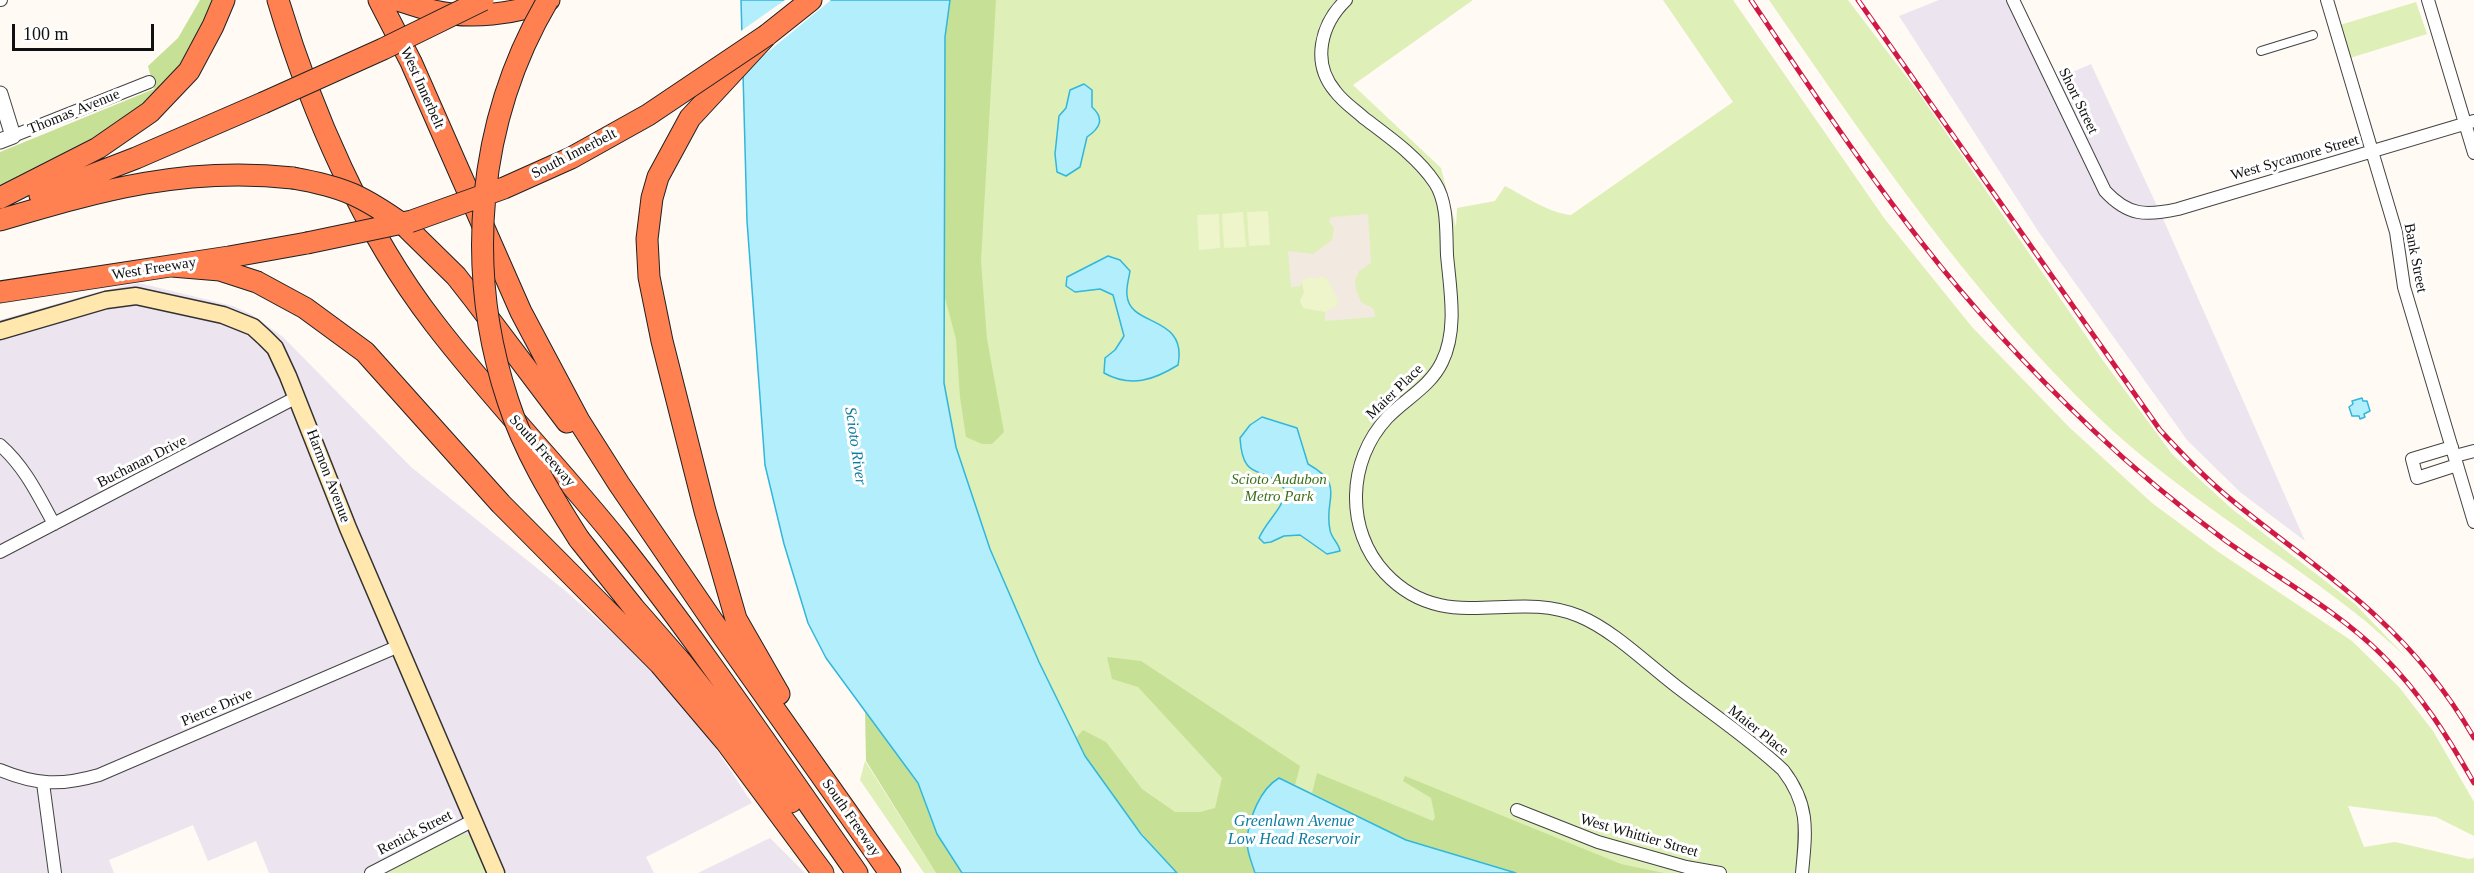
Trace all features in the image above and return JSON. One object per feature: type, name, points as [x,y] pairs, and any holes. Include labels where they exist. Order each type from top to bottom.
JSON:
[{"type":"highway","points":[[0,198],[98,148],[150,112],[189,71],[224,0]]},
{"type":"highway","name":"South Freeway","points":[[278,0],[296,57],[325,132],[373,229],[401,275],[433,322],[512,418],[580,494],[650,582],[857,873]]},
{"type":"highway","name":"West Innerbelt","points":[[379,0],[411,62],[461,178]]},
{"type":"highway","points":[[398,0],[435,11],[490,14],[516,10],[549,0]]},
{"type":"highway","points":[[0,211],[136,158],[263,103],[383,49],[483,0]]},
{"type":"highway","points":[[549,0],[517,63],[496,130],[486,177],[483,262],[485,306],[495,356],[508,402],[536,468],[579,539],[689,672],[793,804],[843,873]]},
{"type":"highway","name":"South Innerbelt","points":[[307,243],[412,220],[504,188],[561,163],[648,116],[767,35],[811,0]]},
{"type":"highway","points":[[767,35],[690,118],[658,177],[649,219],[647,256],[649,277],[688,447],[736,619],[871,845]]},
{"type":"highway","points":[[0,220],[103,190],[154,181],[231,174],[293,178],[330,184],[354,193],[405,226],[456,276],[643,520]]},
{"type":"highway","name":"South Freeway","points":[[461,178],[521,312],[579,421],[643,520],[890,873]]},
{"type":"highway","name":"West Freeway","points":[[0,291],[172,266],[307,243]]},
{"type":"highway","points":[[172,266],[220,270],[257,282],[305,308],[365,352],[501,504],[660,664],[726,742],[823,873]]},
{"type":"main road","name":"Harmon Avenue","points":[[0,331],[106,300],[136,296],[223,315],[253,327],[274,348],[297,397],[348,528],[496,873]]},
{"type":"street","name":"Maier Place","points":[[1346,0],[1332,15],[1324,30],[1321,44],[1322,66],[1329,83],[1342,100],[1417,162],[1437,186],[1443,206],[1451,319],[1451,335],[1437,373],[1384,421],[1367,446],[1362,459],[1355,488],[1360,530],[1366,546],[1385,573],[1395,582],[1406,591],[1432,603],[1462,609],[1532,606],[1567,612],[1592,623],[1635,654],[1783,770],[1798,791],[1804,814],[1806,829],[1802,873]]},
{"type":"street","name":"Short Street","points":[[2013,0],[2105,191],[2124,208]]},
{"type":"street","name":"Bank Street","points":[[2327,0],[2400,246],[2403,281],[2474,522]]},
{"type":"street","points":[[2428,0],[2470,122],[2474,153]]},
{"type":"street","points":[[2260,51],[2313,35]]},
{"type":"street","name":"Thomas Avenue","points":[[7,139],[149,82]]},
{"type":"street","points":[[0,94],[7,139]]},
{"type":"street","name":"West Sycamore Street","points":[[2124,208],[2144,213],[2171,210],[2470,122]]},
{"type":"street","name":"Buchanan Drive","points":[[0,552],[297,397]]},
{"type":"street","points":[[0,445],[14,457],[32,483],[54,524]]},
{"type":"street","points":[[2454,456],[2474,451]]},
{"type":"street","name":"Pierce Drive","points":[[0,770],[23,779],[43,783],[71,782],[99,775],[399,646]]},
{"type":"street","points":[[43,783],[55,873]]},
{"type":"street","name":"West Whittier Street","points":[[1517,810],[1598,842],[1686,867],[1720,873]]},
{"type":"street","name":"Renick Street","points":[[371,873],[474,820]]},
{"type":"shaded area","points":[[1939,0],[2019,0],[2056,79],[2091,64],[2164,221],[2305,541],[2240,492],[2187,440],[2038,231],[1899,16]]},
{"type":"shaded area","points":[[1368,214],[1371,263],[1359,271],[1355,280],[1361,302],[1374,309],[1375,317],[1325,321],[1325,312],[1336,307],[1338,301],[1328,279],[1322,276],[1315,279],[1309,277],[1301,281],[1301,286],[1291,287],[1288,251],[1313,254],[1332,240],[1334,228],[1329,221],[1331,217]]},
{"type":"shaded area","points":[[139,283],[233,306],[251,314],[283,337],[411,467],[568,593],[651,668],[689,708],[752,803],[646,857],[654,873],[269,873],[256,841],[208,861],[193,825],[109,860],[114,873],[0,873],[0,320],[101,291]]},
{"type":"shaded area","points":[[770,838],[805,873],[698,873]]},
{"type":"green space","points":[[200,0],[215,0],[192,52],[139,112],[106,133],[39,169],[0,185],[0,152],[154,89],[148,66],[178,38]]},
{"type":"green space","name":"Scioto Audubon Metro Park","points":[[950,0],[1473,0],[1353,85],[1441,168],[1456,227],[1457,208],[1495,201],[1505,186],[1545,208],[1571,215],[1733,102],[1663,0],[1733,0],[1884,218],[1972,327],[2069,427],[2152,503],[2217,551],[2352,641],[2399,687],[2433,731],[2474,802],[2474,836],[2436,817],[2348,806],[2364,847],[2395,842],[2469,859],[2474,858],[2474,873],[1516,873],[1406,840],[1312,793],[1247,842],[1255,873],[1177,873],[1085,756],[1039,662],[990,549],[956,447],[944,383],[943,251]]},
{"type":"green space","points":[[950,0],[996,0],[981,261],[987,339],[1004,432],[992,444],[982,444],[966,437],[960,397],[956,339],[944,294],[945,37]]},
{"type":"green space","points":[[1769,0],[1848,0],[1918,92],[2104,362],[2172,454],[2232,509],[2355,604],[2406,657],[2361,617],[2192,494],[2129,445],[2052,370],[2007,321],[1924,217]]},
{"type":"green space","points":[[2416,2],[2427,34],[2350,58],[2340,25]]},
{"type":"green space","points":[[1268,211],[1270,245],[1249,246],[1247,212]]},
{"type":"green space","points":[[1243,212],[1246,247],[1224,248],[1222,214]]},
{"type":"green space","points":[[1219,214],[1220,248],[1199,250],[1197,215]]},
{"type":"green space","points":[[1322,276],[1328,279],[1339,301],[1336,307],[1325,312],[1303,308],[1300,301],[1304,292],[1301,280]]},
{"type":"green space","points":[[1107,657],[1141,661],[1300,766],[1295,785],[1279,778],[1247,842],[1255,873],[1177,873],[1109,792],[1076,738],[1083,730],[1106,742],[1142,789],[1175,812],[1200,812],[1215,808],[1222,778],[1138,687],[1112,679]]},
{"type":"green space","points":[[865,711],[918,784],[937,834],[962,873],[936,873],[866,761]]},
{"type":"green space","points":[[865,761],[936,873],[924,873],[860,780]]},
{"type":"green space","points":[[1317,773],[1433,821],[1435,817],[1431,798],[1403,781],[1405,776],[1621,864],[1664,873],[1516,873],[1406,840],[1312,793]]},
{"type":"green space","points":[[463,833],[478,839],[492,873],[384,873]]},
{"type":"water","name":"Scioto River","points":[[741,0],[950,0],[945,37],[944,383],[956,447],[990,549],[1039,662],[1085,756],[1141,834],[1177,873],[962,873],[937,834],[918,783],[826,658],[808,623],[784,544],[765,465],[747,221]]},
{"type":"water","points":[[1084,84],[1092,90],[1092,107],[1100,119],[1098,127],[1087,137],[1080,167],[1066,176],[1057,172],[1055,154],[1059,116],[1066,108],[1070,90]]},
{"type":"water","points":[[1108,256],[1120,260],[1130,271],[1127,295],[1130,305],[1137,313],[1167,329],[1175,337],[1179,349],[1178,365],[1160,375],[1133,381],[1114,378],[1104,373],[1105,358],[1115,350],[1124,336],[1113,295],[1100,289],[1075,292],[1066,286],[1067,277]]},
{"type":"water","points":[[2362,398],[2363,401],[2367,401],[2370,411],[2360,419],[2359,416],[2352,416],[2349,407],[2353,404],[2352,401]]},
{"type":"water","points":[[1262,417],[1297,428],[1308,464],[1327,479],[1331,493],[1330,530],[1340,551],[1327,554],[1300,535],[1284,536],[1264,543],[1259,538],[1281,504],[1286,491],[1278,482],[1250,468],[1242,453],[1240,438],[1250,425]]},
{"type":"water","name":"Greenlawn Avenue Low Head Reservoir","points":[[1279,778],[1406,840],[1516,873],[1255,873],[1247,844],[1250,823],[1266,789]]},
{"type":"pier","points":[[785,0],[831,0],[739,76],[738,33]]},
{"type":"railway","points":[[1751,0],[1899,214],[2004,340],[2093,430],[2158,488],[2226,541],[2347,624],[2383,656],[2410,685],[2433,716],[2474,783]]},
{"type":"railway","points":[[1858,0],[2160,430],[2219,489],[2341,586],[2391,630],[2442,689],[2474,738]]}]
